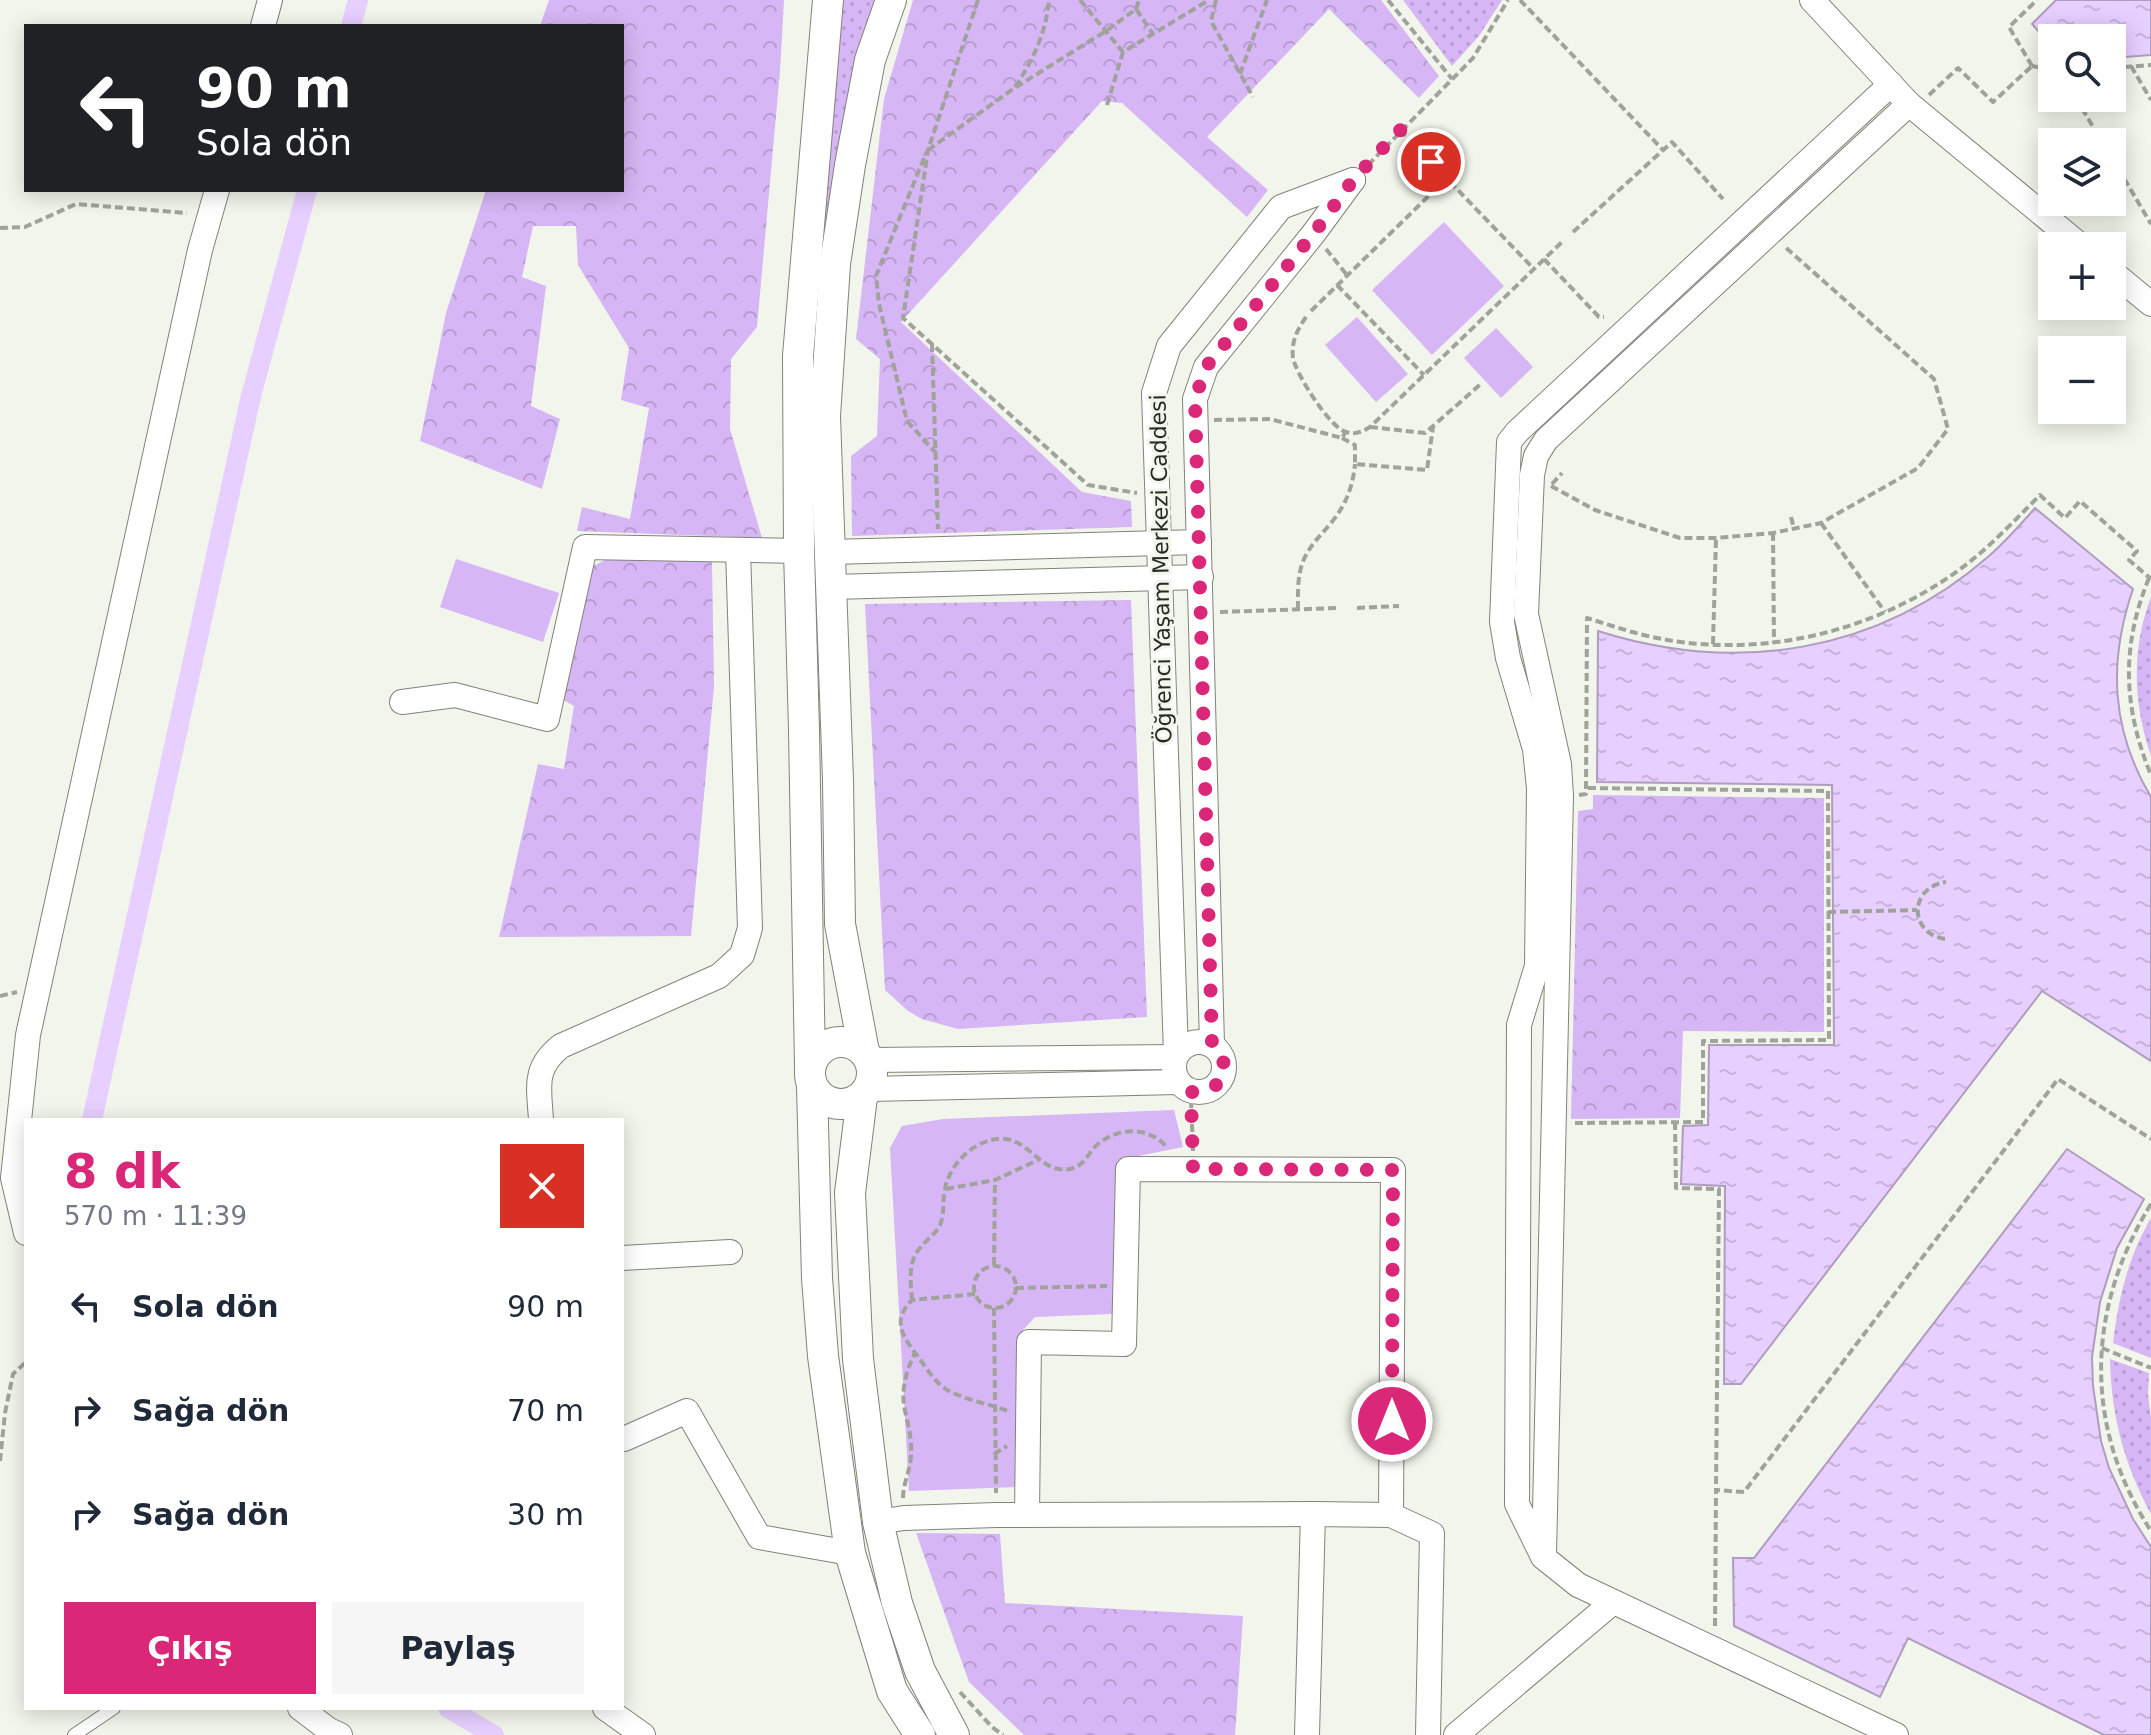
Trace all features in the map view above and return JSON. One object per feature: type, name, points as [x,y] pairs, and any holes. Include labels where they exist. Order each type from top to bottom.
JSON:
[{"type":"street","points":[[264,24],[270,0]]},
{"type":"street","points":[[828,0],[798,356],[799,551],[817,1278],[823,1356],[850,1553],[892,1691],[920,1735]]},
{"type":"street","points":[[891,0],[870,60],[850,165],[835,264],[825,416],[840,924],[866,1074],[850,1193],[858,1359],[891,1520],[897,1603],[920,1671],[954,1735]]},
{"type":"street","points":[[1812,0],[1912,106],[2064,232]]},
{"type":"street","points":[[1891,84],[1509,442],[1502,622],[1508,658],[1535,749],[1539,788],[1537,966],[1519,1025],[1517,1504],[1543,1557],[1578,1585],[1896,1735]]},
{"type":"street","points":[[1543,1557],[1561,796],[1559,764],[1526,614],[1541,480],[1536,456],[1546,440],[1912,106]]},
{"type":"street","name":"Öğrenci Yaşam Merkezi Caddesi","points":[[1212,1045],[1195,399],[1206,367],[1353,180]]},
{"type":"street","name":"Öğrenci Yaşam Merkezi Caddesi","points":[[1176,1056],[1154,393],[1169,346],[1281,207],[1353,180]]},
{"type":"street","points":[[24,1225],[13,1178],[28,1035],[200,250],[216,192]]},
{"type":"street","points":[[2126,283],[2150,301]]},
{"type":"street","points":[[830,552],[1199,542]]},
{"type":"street","points":[[402,702],[455,695],[547,719],[585,547],[799,551]]},
{"type":"street","points":[[541,1118],[539,1080],[547,1057],[561,1046],[719,976],[742,955],[750,928],[738,550]]},
{"type":"street","points":[[832,587],[1201,577]]},
{"type":"street","points":[[811,1076],[821,1049],[839,1042],[848,1042],[866,1074]]},
{"type":"street","points":[[866,1074],[1184,1087],[1202,1093],[1211,1090],[1223,1076],[1223,1058],[1212,1045],[1195,1042],[1184,1046],[1176,1056],[1174,1077],[1184,1087]]},
{"type":"street","points":[[866,1074],[1176,1056]]},
{"type":"street","points":[[811,1076],[825,1100],[844,1105],[866,1074]]},
{"type":"street","points":[[1027,1515],[1029,1342],[1124,1344],[1128,1169],[1188,1169],[1393,1170],[1391,1515]]},
{"type":"street","points":[[624,1258],[730,1252]]},
{"type":"street","points":[[624,1439],[687,1411],[759,1537],[850,1553]]},
{"type":"street","points":[[1307,1735],[1313,1514]]},
{"type":"street","points":[[891,1520],[996,1515],[1391,1515],[1432,1534],[1428,1735]]},
{"type":"street","points":[[1456,1735],[1613,1602]]},
{"type":"street","points":[[303,1710],[340,1735]]},
{"type":"street","points":[[608,1710],[643,1735]]},
{"type":"lane","points":[[74,1735],[111,1710]]},
{"type":"lane","points":[[92,1723],[102,1735]]},
{"type":"path","points":[[936,453],[907,421],[879,304],[876,276],[928,150],[978,0]]},
{"type":"path","points":[[1013,89],[1037,51],[1049,0]]},
{"type":"path","points":[[1080,0],[1123,52]]},
{"type":"path","points":[[1138,506],[1137,493],[1088,485],[903,318],[928,150],[1013,89],[1106,31],[1136,9],[1139,0]]},
{"type":"path","points":[[1107,105],[1123,52],[1209,0]]},
{"type":"path","points":[[1216,0],[1211,21],[1253,97]]},
{"type":"path","points":[[1240,74],[1267,0]]},
{"type":"path","points":[[1388,0],[1452,79]]},
{"type":"path","points":[[1353,180],[1473,58],[1508,0]]},
{"type":"path","points":[[1520,0],[1663,150]]},
{"type":"path","points":[[2037,0],[2009,27],[2032,66],[2038,67]]},
{"type":"path","points":[[1136,9],[1153,34]]},
{"type":"path","points":[[2126,67],[2151,65]]},
{"type":"path","points":[[1912,106],[1958,68],[1993,102],[2032,66]]},
{"type":"path","points":[[2131,66],[2151,100]]},
{"type":"path","points":[[1400,130],[1533,268]]},
{"type":"path","points":[[1573,232],[1672,142],[1723,199]]},
{"type":"path","points":[[1311,311],[1447,178]]},
{"type":"path","points":[[2126,182],[2151,224]]},
{"type":"path","points":[[0,228],[25,227],[76,204],[210,215]]},
{"type":"path","points":[[1314,233],[1347,275]]},
{"type":"path","points":[[1541,480],[1595,510],[1680,538],[1716,538],[1773,533],[1821,523],[1918,468],[1948,429],[1934,379],[1777,239]]},
{"type":"path","points":[[1306,317],[1295,334],[1295,367],[1333,424],[1346,432],[1359,433],[1370,427],[1564,240]]},
{"type":"path","points":[[1544,259],[1599,317],[1604,317]]},
{"type":"path","points":[[1337,285],[1424,375]]},
{"type":"path","points":[[932,344],[939,549]]},
{"type":"path","points":[[1370,427],[1425,433],[1482,383]]},
{"type":"path","points":[[1196,420],[1270,419],[1342,438],[1355,445],[1354,476],[1346,499],[1305,557],[1298,580],[1298,609]]},
{"type":"path","points":[[1355,464],[1427,470],[1433,427]]},
{"type":"path","points":[[1342,438],[1346,432]]},
{"type":"path","points":[[1541,480],[1562,473]]},
{"type":"path","points":[[1561,796],[1586,794],[1587,618],[1653,637],[1713,645],[1774,643],[1838,630],[1932,589],[1987,548],[2040,495],[2065,518],[2080,501],[2137,551],[2129,560],[2150,579],[2132,630],[2128,679],[2135,728],[2151,775]]},
{"type":"path","points":[[1791,517],[1794,529]]},
{"type":"path","points":[[1821,523],[1885,612]]},
{"type":"path","points":[[1773,533],[1774,643]]},
{"type":"path","points":[[1713,645],[1716,538]]},
{"type":"path","points":[[1357,608],[1399,606]]},
{"type":"path","points":[[1201,612],[1337,608]]},
{"type":"path","points":[[1553,1123],[1703,1122],[1703,1041],[1829,1040],[1831,912],[1828,791],[1586,788]]},
{"type":"path","points":[[1945,939],[1925,930],[1917,910],[1923,893],[1929,887],[1946,882]]},
{"type":"path","points":[[1831,912],[1917,910]]},
{"type":"path","points":[[1716,1490],[1744,1492],[2058,1079],[2151,1139]]},
{"type":"path","points":[[1184,1087],[1188,1169]]},
{"type":"path","points":[[1675,1122],[1676,1188],[1719,1189],[1715,1650]]},
{"type":"path","points":[[1013,1413],[941,1386],[905,1340],[901,1327],[903,1312],[912,1300],[911,1264],[939,1226],[945,1189],[958,1161],[985,1141],[1006,1139],[1025,1146],[1038,1160],[1052,1168],[1069,1169],[1086,1161],[1106,1138],[1135,1131],[1146,1133],[1163,1143],[1188,1169]]},
{"type":"path","points":[[945,1189],[995,1180],[1038,1160]]},
{"type":"path","points":[[994,1266],[995,1180]]},
{"type":"path","points":[[2151,1204],[2136,1228],[2113,1283],[2102,1348],[2102,1387],[2108,1432],[2127,1489],[2151,1531]]},
{"type":"path","points":[[994,1266],[1011,1273],[1016,1288],[1006,1305],[994,1308],[985,1305],[973,1287],[979,1273],[984,1268],[994,1266]]},
{"type":"path","points":[[1016,1288],[1125,1286]]},
{"type":"path","points":[[912,1300],[975,1294]]},
{"type":"path","points":[[994,1308],[996,1515]]},
{"type":"path","points":[[2102,1348],[2151,1368]]},
{"type":"path","points":[[891,1520],[909,1476],[912,1443],[903,1393],[915,1353]]},
{"type":"path","points":[[0,1461],[13,1374],[24,1364]]},
{"type":"path","points":[[994,1454],[1013,1443]]},
{"type":"path","points":[[953,1684],[1003,1735]]},
{"type":"green space","points":[[549,0],[784,0],[757,327],[731,359],[730,429],[762,538],[577,531],[582,507],[630,519],[649,408],[621,400],[629,348],[578,265],[576,226],[533,226],[522,277],[546,286],[531,406],[560,419],[542,489],[420,441],[446,313],[485,192],[624,192],[624,24],[541,24]]},
{"type":"green space","points":[[841,0],[879,0],[820,332],[813,331]]},
{"type":"green space","points":[[913,0],[1381,0],[1439,76],[1419,98],[1329,9],[1207,137],[1268,190],[1247,217],[1122,103],[1102,101],[901,322],[1082,492],[1131,501],[1132,527],[852,536],[851,456],[877,436],[880,359],[856,339],[884,99]]},
{"type":"green space","points":[[1403,0],[1502,0],[1479,36],[1452,66]]},
{"type":"green space","points":[[1444,222],[1504,286],[1432,355],[1372,290]]},
{"type":"green space","points":[[1357,317],[1408,374],[1376,402],[1325,345]]},
{"type":"green space","points":[[1496,328],[1533,367],[1501,398],[1464,358]]},
{"type":"green space","points":[[611,557],[712,562],[714,686],[691,936],[499,937],[538,764],[564,769],[574,706],[558,697],[585,570]]},
{"type":"green space","points":[[456,559],[559,593],[543,642],[440,607]]},
{"type":"green space","points":[[2151,597],[2151,756],[2138,697],[2137,656]]},
{"type":"green space","points":[[1131,600],[1147,1017],[958,1029],[922,1019],[885,990],[865,604]]},
{"type":"green space","points":[[1593,795],[1824,798],[1824,1032],[1683,1031],[1680,1118],[1571,1119],[1578,811],[1593,809]]},
{"type":"green space","points":[[1174,1110],[1183,1147],[1118,1160],[1112,1314],[1035,1317],[1023,1330],[1017,1487],[909,1491],[890,1148],[902,1126],[943,1119]]},
{"type":"green space","points":[[2151,1218],[2151,1358],[2113,1343],[2125,1279]]},
{"type":"green space","points":[[2110,1359],[2149,1373],[2151,1514],[2126,1458],[2116,1419]]},
{"type":"green space","points":[[916,1533],[1000,1534],[1005,1603],[1243,1616],[1235,1735],[1024,1735],[969,1682]]},
{"type":"water","points":[[2056,0],[2151,0],[2151,55],[2126,57],[2126,24],[2038,24],[2038,31],[2032,24]]},
{"type":"water","points":[[2035,508],[2133,589],[2125,616],[2117,669],[2121,721],[2138,772],[2151,797],[2151,1061],[2042,991],[1741,1384],[1724,1384],[1725,1186],[1681,1184],[1683,1126],[1708,1125],[1709,1045],[1834,1045],[1832,785],[1597,782],[1598,631],[1650,644],[1702,651],[1754,652],[1804,646],[1853,634],[1901,615],[1946,589],[1989,556]]},
{"type":"water","points":[[2067,1149],[2144,1199],[2117,1248],[2100,1302],[2092,1357],[2101,1441],[2109,1468],[2133,1519],[2151,1547],[2151,1735],[2104,1735],[1908,1638],[1880,1697],[1734,1626],[1733,1558],[1754,1558]]},
{"type":"waterway","points":[[352,24],[358,0]]},
{"type":"waterway","points":[[92,1118],[251,396],[306,192]]},
{"type":"waterway","points":[[451,1710],[494,1735]]},
{"type":"route","points":[[1392,1421],[1393,1170],[1193,1169],[1191,1092],[1211,1090],[1223,1076],[1224,1067],[1223,1058],[1212,1045],[1195,399],[1206,367],[1353,180],[1400,130],[1431,162]]}]
